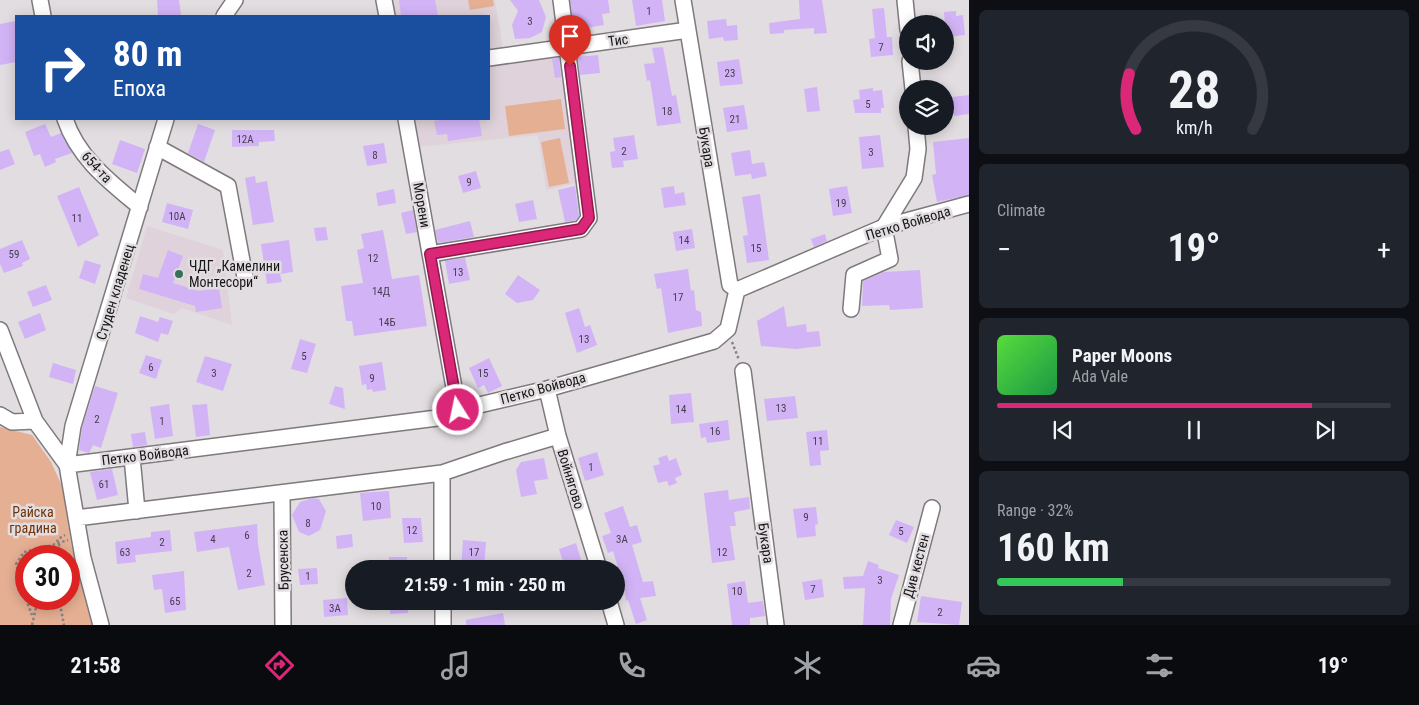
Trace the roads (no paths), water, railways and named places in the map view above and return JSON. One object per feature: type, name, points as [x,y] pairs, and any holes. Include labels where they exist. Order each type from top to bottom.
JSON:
[{"type":"street","points":[[40,0],[43,15]]},
{"type":"street","points":[[225,15],[235,0]]},
{"type":"street","points":[[384,0],[388,15]]},
{"type":"street","points":[[430,254],[581,229],[589,218],[561,0]]},
{"type":"street","name":"Букара","points":[[683,0],[730,285],[737,290]]},
{"type":"street","points":[[905,0],[906,15]]},
{"type":"street","name":"Тис","points":[[490,58],[688,30]]},
{"type":"street","name":"654-та","points":[[65,120],[76,143],[90,162],[140,207]]},
{"type":"street","name":"Студен кладенец","points":[[67,465],[73,426],[166,120]]},
{"type":"street","name":"Морени","points":[[406,120],[458,410]]},
{"type":"street","points":[[851,310],[854,275],[890,259],[884,227],[914,178],[918,149],[917,135]]},
{"type":"street","points":[[157,147],[228,186],[245,277]]},
{"type":"street","name":"Петко Войвода","points":[[67,465],[445,417],[458,410],[547,389],[602,372],[697,347],[714,341],[728,329],[737,290],[884,227],[969,204]]},
{"type":"street","points":[[0,330],[35,421],[67,465],[82,558],[101,625]]},
{"type":"street","name":"Букара","points":[[743,371],[776,625]]},
{"type":"street","name":"Войнягово","points":[[547,389],[558,436],[596,560]]},
{"type":"street","points":[[0,415],[12,422],[35,421]]},
{"type":"street","points":[[76,518],[442,473],[558,436]]},
{"type":"street","points":[[132,457],[137,511]]},
{"type":"street","points":[[442,473],[442,560]]},
{"type":"street","name":"Брусенска","points":[[282,494],[284,625]]},
{"type":"street","name":"Див кестен","points":[[901,625],[932,508]]},
{"type":"street","points":[[442,610],[443,625]]},
{"type":"street","points":[[612,610],[616,625]]},
{"type":"place","name":"ЧДГ „Камелини Монтесори“","points":[[179,274]]},
{"type":"park label","name":"Райска градина","points":[[33,520]]}]
